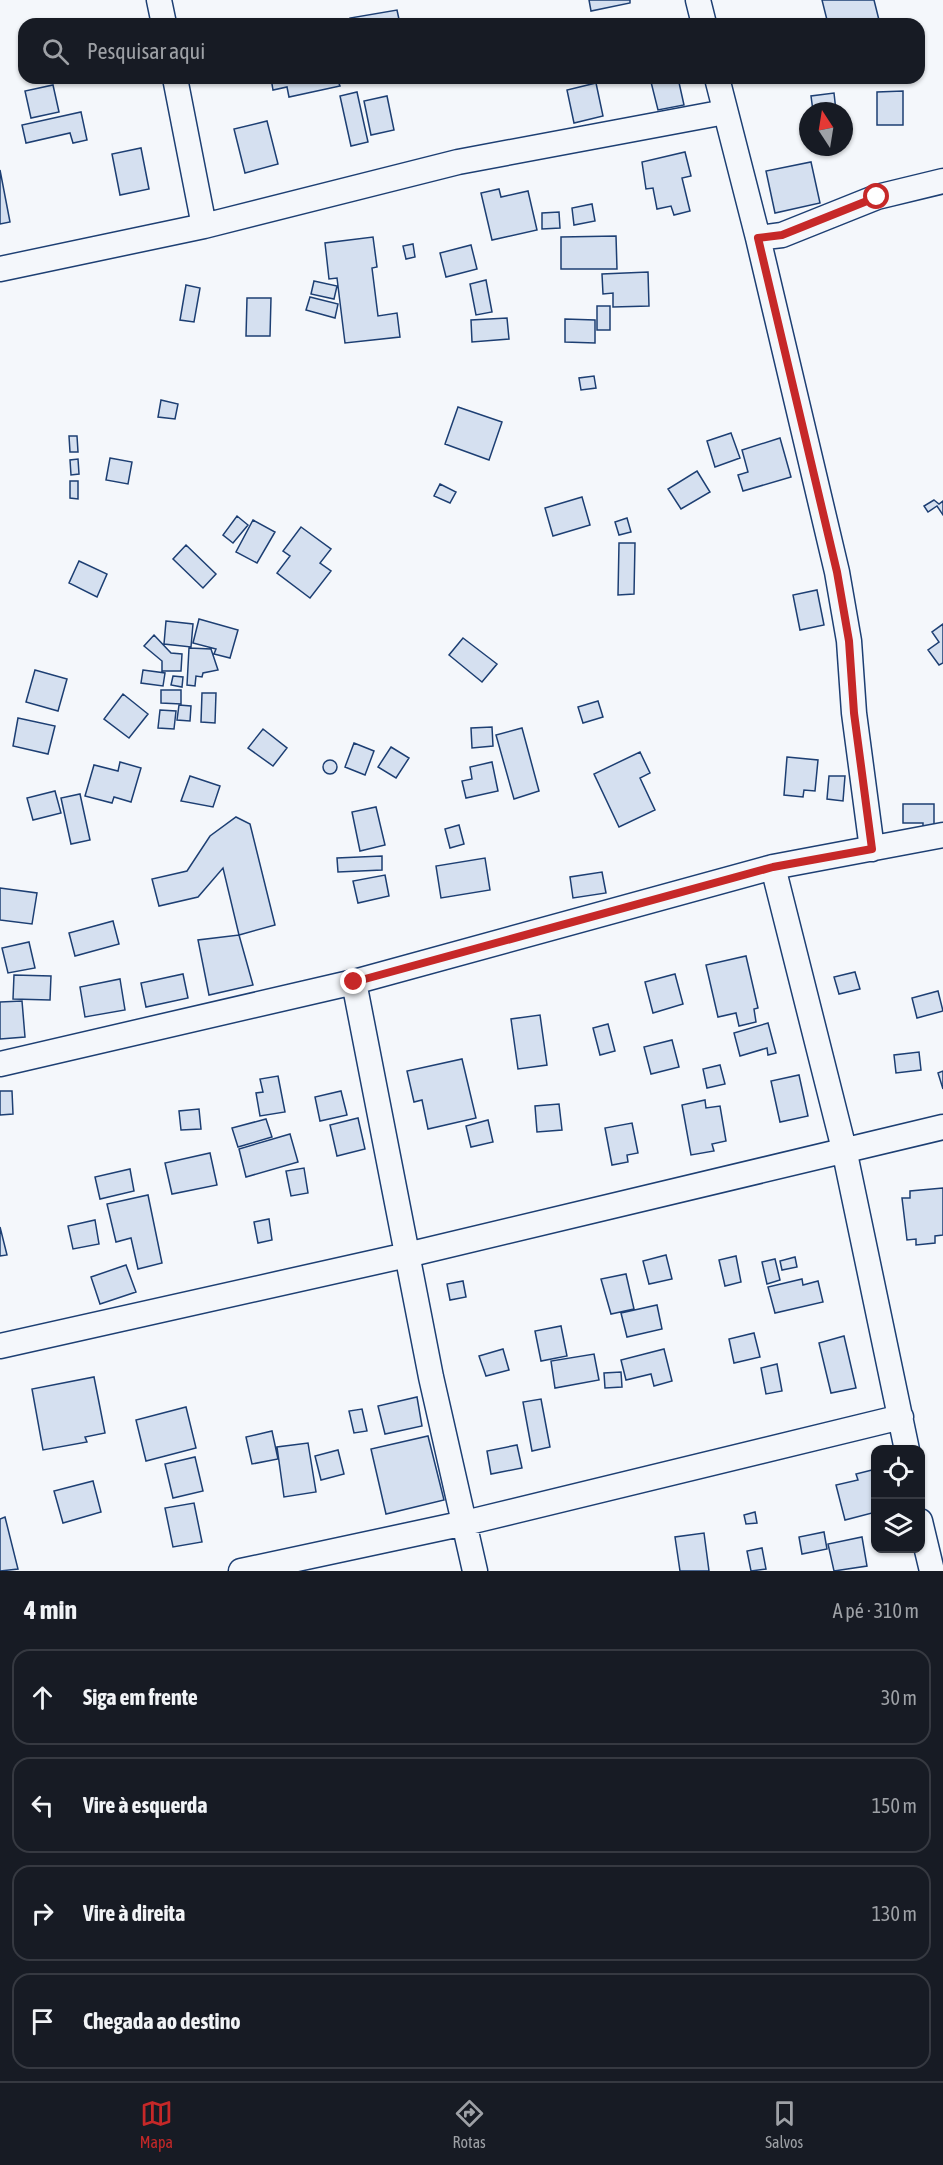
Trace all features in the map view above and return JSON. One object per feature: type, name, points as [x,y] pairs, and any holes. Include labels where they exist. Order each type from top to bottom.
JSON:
[{"type":"street","points":[[159,0],[163,18]]},
{"type":"street","points":[[698,0],[702,18]]},
{"type":"street","points":[[176,84],[204,226]]},
{"type":"street","points":[[718,84],[758,238],[837,572],[849,641],[854,713],[872,849]]},
{"type":"street","points":[[0,269],[204,226],[458,162],[725,112]]},
{"type":"street","points":[[758,238],[782,235],[877,197],[943,181]]},
{"type":"street","points":[[0,1064],[354,982],[773,867],[943,835]]},
{"type":"street","points":[[773,867],[844,1149],[906,1445]]},
{"type":"street","points":[[354,982],[431,1377],[476,1571]]},
{"type":"street","points":[[0,1346],[407,1255],[943,1127]]},
{"type":"street","points":[[241,1571],[465,1523],[902,1417]]},
{"type":"street","points":[[929,1531],[932,1571]]},
{"type":"building","points":[[589,0],[630,0],[630,3],[591,11]]},
{"type":"building","points":[[822,0],[874,0],[878,18],[826,18]]},
{"type":"building","points":[[397,10],[399,18],[350,18]]},
{"type":"building","points":[[272,84],[339,84],[340,86],[289,97],[287,87],[273,90]]},
{"type":"building","points":[[596,84],[603,116],[574,123],[567,90]]},
{"type":"building","points":[[652,84],[679,84],[684,105],[658,110]]},
{"type":"building","points":[[53,85],[59,112],[31,118],[25,91]]},
{"type":"building","points":[[903,91],[903,125],[877,125],[877,92]]},
{"type":"building","points":[[357,92],[368,142],[351,146],[340,96]]},
{"type":"building","points":[[834,93],[835,102],[812,102],[811,96]]},
{"type":"building","points":[[387,96],[394,130],[371,135],[364,101]]},
{"type":"building","points":[[81,112],[87,140],[73,143],[70,133],[26,143],[22,125]]},
{"type":"building","points":[[267,121],[278,164],[245,173],[234,129]]},
{"type":"building","points":[[141,148],[149,189],[120,195],[112,154]]},
{"type":"building","points":[[685,152],[691,176],[682,178],[690,211],[674,215],[671,206],[657,209],[653,188],[646,189],[642,162]]},
{"type":"building","points":[[811,162],[820,203],[775,213],[766,171]]},
{"type":"building","points":[[0,170],[10,222],[0,224]]},
{"type":"building","points":[[499,189],[501,197],[528,191],[537,230],[492,240],[481,193]]},
{"type":"building","points":[[592,204],[595,221],[574,225],[572,208]]},
{"type":"building","points":[[559,212],[560,228],[542,229],[542,213]]},
{"type":"building","points":[[616,236],[617,269],[561,269],[561,237]]},
{"type":"building","points":[[373,237],[377,267],[372,268],[378,316],[397,313],[400,337],[345,343],[337,278],[329,279],[325,243]]},
{"type":"building","points":[[413,244],[415,257],[406,259],[403,246]]},
{"type":"building","points":[[471,245],[477,269],[446,277],[440,253]]},
{"type":"building","points":[[648,272],[649,306],[613,307],[613,293],[603,294],[602,274]]},
{"type":"building","points":[[486,280],[492,312],[476,315],[470,284]]},
{"type":"building","points":[[314,281],[337,286],[334,299],[311,294]]},
{"type":"building","points":[[186,285],[200,288],[194,322],[180,320]]},
{"type":"building","points":[[310,297],[338,304],[335,318],[306,310]]},
{"type":"building","points":[[247,298],[271,298],[270,336],[246,336]]},
{"type":"building","points":[[597,306],[610,306],[610,330],[597,330]]},
{"type":"building","points":[[507,318],[509,339],[472,342],[471,320]]},
{"type":"building","points":[[565,319],[595,320],[595,343],[565,342]]},
{"type":"building","points":[[594,376],[596,388],[581,390],[579,378]]},
{"type":"building","points":[[161,400],[178,404],[175,419],[158,417]]},
{"type":"building","points":[[458,407],[502,422],[489,460],[445,444]]},
{"type":"building","points":[[731,433],[740,458],[715,467],[707,441]]},
{"type":"building","points":[[69,436],[77,436],[78,452],[70,452]]},
{"type":"building","points":[[780,438],[791,477],[743,491],[738,475],[748,472],[742,450]]},
{"type":"building","points":[[110,458],[132,462],[128,484],[106,480]]},
{"type":"building","points":[[78,459],[79,474],[71,475],[70,460]]},
{"type":"building","points":[[697,471],[710,492],[681,509],[668,489]]},
{"type":"building","points":[[70,481],[78,481],[78,499],[70,498]]},
{"type":"building","points":[[440,484],[456,492],[450,503],[434,496]]},
{"type":"building","points":[[582,497],[590,525],[553,536],[545,508]]},
{"type":"building","points":[[934,500],[939,504],[943,501],[943,515],[937,506],[928,512],[924,506]]},
{"type":"building","points":[[237,516],[248,525],[233,543],[223,535]]},
{"type":"building","points":[[627,518],[631,532],[619,535],[615,522]]},
{"type":"building","points":[[253,520],[275,532],[257,563],[236,552]]},
{"type":"building","points":[[301,527],[331,549],[320,563],[331,571],[310,598],[277,573],[290,556],[283,551]]},
{"type":"building","points":[[619,543],[635,543],[634,594],[618,595]]},
{"type":"building","points":[[186,545],[216,574],[203,588],[173,559]]},
{"type":"building","points":[[79,561],[107,574],[97,597],[69,583]]},
{"type":"building","points":[[817,590],[824,625],[800,630],[793,595]]},
{"type":"building","points":[[199,619],[238,630],[230,658],[214,654],[216,649],[193,643]]},
{"type":"building","points":[[166,621],[193,624],[191,647],[164,644]]},
{"type":"building","points":[[943,624],[943,663],[939,665],[928,650],[939,642],[932,632]]},
{"type":"building","points":[[154,635],[171,653],[182,654],[181,671],[162,671],[162,661],[144,646]]},
{"type":"building","points":[[463,638],[497,664],[482,682],[449,655]]},
{"type":"building","points":[[189,648],[211,649],[218,670],[203,673],[202,677],[196,676],[195,686],[187,685]]},
{"type":"building","points":[[35,670],[67,679],[58,711],[26,702]]},
{"type":"building","points":[[143,670],[165,673],[163,686],[141,683]]},
{"type":"building","points":[[173,676],[183,677],[182,687],[171,685]]},
{"type":"building","points":[[161,690],[181,690],[181,704],[161,703]]},
{"type":"building","points":[[202,693],[216,693],[215,723],[201,722]]},
{"type":"building","points":[[123,694],[148,714],[129,738],[104,719]]},
{"type":"building","points":[[598,701],[603,717],[583,723],[578,707]]},
{"type":"building","points":[[179,705],[191,706],[190,721],[177,720]]},
{"type":"building","points":[[160,710],[176,711],[174,729],[158,728]]},
{"type":"building","points":[[18,718],[55,726],[48,754],[13,746]]},
{"type":"building","points":[[492,727],[493,746],[472,748],[471,728]]},
{"type":"building","points":[[522,728],[539,791],[514,799],[496,735]]},
{"type":"building","points":[[263,729],[287,748],[273,766],[248,748]]},
{"type":"building","points":[[354,743],[374,751],[365,775],[345,767]]},
{"type":"building","points":[[391,747],[409,758],[396,778],[378,767]]},
{"type":"building","points":[[640,752],[650,773],[640,778],[655,810],[619,827],[594,774]]},
{"type":"building","points":[[787,757],[818,760],[815,791],[804,790],[803,797],[784,795]]},
{"type":"building","points":[[330,760],[335,762],[337,767],[335,772],[330,774],[325,772],[323,767],[325,762]]},
{"type":"building","points":[[120,762],[141,768],[131,802],[114,797],[112,803],[85,796],[94,765],[118,771]]},
{"type":"building","points":[[492,762],[498,791],[466,798],[462,781],[472,779],[470,767]]},
{"type":"building","points":[[190,776],[220,786],[213,807],[181,801]]},
{"type":"building","points":[[829,776],[845,776],[843,801],[827,799]]},
{"type":"building","points":[[55,791],[61,813],[33,820],[27,798]]},
{"type":"building","points":[[80,794],[90,840],[71,844],[61,798]]},
{"type":"building","points":[[903,804],[934,804],[934,827],[923,827],[923,823],[903,823]]},
{"type":"building","points":[[376,807],[385,845],[360,851],[352,812]]},
{"type":"building","points":[[236,817],[250,824],[275,925],[239,935],[223,868],[198,897],[159,906],[152,879],[187,871],[210,836]]},
{"type":"building","points":[[459,825],[464,844],[450,848],[445,829]]},
{"type":"building","points":[[382,856],[382,870],[338,872],[337,858]]},
{"type":"building","points":[[485,858],[490,890],[441,898],[436,866]]},
{"type":"building","points":[[602,872],[606,893],[573,898],[570,877]]},
{"type":"building","points":[[385,875],[389,896],[358,903],[353,881]]},
{"type":"building","points":[[0,888],[37,893],[32,924],[0,920]]},
{"type":"building","points":[[113,921],[119,944],[75,956],[69,933]]},
{"type":"building","points":[[239,935],[253,985],[209,995],[198,940]]},
{"type":"building","points":[[29,942],[35,968],[8,973],[2,948]]},
{"type":"building","points":[[746,956],[758,1008],[754,1009],[756,1022],[739,1026],[736,1013],[718,1017],[706,965]]},
{"type":"building","points":[[855,972],[860,989],[839,994],[834,977]]},
{"type":"building","points":[[183,974],[188,998],[146,1007],[141,983]]},
{"type":"building","points":[[675,974],[683,1004],[653,1013],[645,982]]},
{"type":"building","points":[[14,975],[51,976],[50,1000],[13,999]]},
{"type":"building","points":[[120,979],[125,1010],[85,1017],[80,987]]},
{"type":"building","points":[[938,991],[943,1011],[917,1018],[912,998]]},
{"type":"building","points":[[22,1001],[25,1037],[0,1039],[0,1002]]},
{"type":"building","points":[[540,1015],[547,1065],[518,1069],[511,1019]]},
{"type":"building","points":[[768,1023],[776,1053],[768,1055],[767,1048],[740,1056],[734,1033]]},
{"type":"building","points":[[608,1024],[615,1051],[600,1055],[593,1028]]},
{"type":"building","points":[[672,1040],[679,1067],[651,1074],[644,1047]]},
{"type":"building","points":[[919,1052],[921,1070],[896,1073],[894,1055]]},
{"type":"building","points":[[462,1059],[476,1118],[428,1129],[422,1100],[414,1102],[407,1071]]},
{"type":"building","points":[[720,1065],[725,1084],[707,1088],[703,1069]]},
{"type":"building","points":[[943,1071],[943,1089],[938,1073]]},
{"type":"building","points":[[799,1075],[808,1116],[780,1122],[771,1081]]},
{"type":"building","points":[[278,1076],[285,1112],[260,1116],[256,1093],[263,1092],[260,1079]]},
{"type":"building","points":[[0,1091],[12,1091],[13,1114],[0,1115]]},
{"type":"building","points":[[341,1091],[347,1115],[320,1121],[315,1097]]},
{"type":"building","points":[[705,1100],[706,1108],[720,1106],[726,1141],[712,1144],[714,1151],[691,1155],[682,1105]]},
{"type":"building","points":[[559,1104],[562,1130],[537,1132],[535,1106]]},
{"type":"building","points":[[199,1109],[201,1129],[181,1130],[179,1111]]},
{"type":"building","points":[[358,1118],[365,1149],[337,1156],[330,1125]]},
{"type":"building","points":[[266,1119],[272,1137],[238,1147],[232,1128]]},
{"type":"building","points":[[488,1120],[493,1142],[471,1147],[466,1126]]},
{"type":"building","points":[[632,1123],[638,1153],[627,1155],[628,1162],[612,1165],[605,1128]]},
{"type":"building","points":[[290,1134],[298,1162],[246,1177],[239,1149]]},
{"type":"building","points":[[210,1153],[217,1185],[172,1194],[165,1163]]},
{"type":"building","points":[[304,1168],[308,1193],[291,1196],[286,1171]]},
{"type":"building","points":[[130,1169],[134,1191],[100,1199],[95,1177]]},
{"type":"building","points":[[943,1188],[943,1235],[935,1236],[935,1243],[916,1245],[916,1239],[907,1240],[902,1198],[910,1198],[910,1191]]},
{"type":"building","points":[[148,1195],[162,1263],[138,1269],[131,1238],[116,1242],[107,1204]]},
{"type":"building","points":[[269,1219],[272,1240],[258,1243],[254,1222]]},
{"type":"building","points":[[95,1220],[99,1244],[73,1249],[68,1226]]},
{"type":"building","points":[[0,1227],[7,1255],[0,1256]]},
{"type":"building","points":[[666,1255],[672,1279],[649,1284],[643,1261]]},
{"type":"building","points":[[736,1256],[741,1282],[725,1286],[719,1260]]},
{"type":"building","points":[[795,1257],[797,1267],[782,1270],[780,1261]]},
{"type":"building","points":[[775,1259],[780,1280],[767,1284],[762,1262]]},
{"type":"building","points":[[126,1265],[136,1292],[100,1304],[91,1277]]},
{"type":"building","points":[[626,1274],[634,1309],[611,1314],[601,1279]]},
{"type":"building","points":[[802,1279],[803,1285],[818,1281],[823,1302],[775,1313],[768,1287]]},
{"type":"building","points":[[463,1281],[466,1297],[450,1300],[447,1284]]},
{"type":"building","points":[[657,1305],[662,1329],[627,1337],[621,1313]]},
{"type":"building","points":[[561,1326],[567,1356],[541,1361],[535,1331]]},
{"type":"building","points":[[754,1333],[760,1357],[734,1363],[729,1339]]},
{"type":"building","points":[[844,1336],[856,1388],[831,1393],[819,1343]]},
{"type":"building","points":[[503,1349],[509,1370],[486,1376],[479,1356]]},
{"type":"building","points":[[664,1349],[672,1381],[654,1386],[651,1374],[626,1380],[621,1360]]},
{"type":"building","points":[[594,1354],[599,1380],[555,1388],[551,1361]]},
{"type":"building","points":[[777,1364],[782,1391],[766,1394],[761,1368]]},
{"type":"building","points":[[621,1372],[622,1387],[605,1388],[604,1373]]},
{"type":"building","points":[[94,1377],[105,1433],[85,1437],[87,1442],[43,1450],[32,1389]]},
{"type":"building","points":[[417,1397],[422,1426],[385,1434],[378,1406]]},
{"type":"building","points":[[541,1399],[550,1447],[532,1451],[523,1402]]},
{"type":"building","points":[[186,1407],[196,1448],[146,1461],[136,1420]]},
{"type":"building","points":[[362,1409],[367,1431],[354,1433],[349,1411]]},
{"type":"building","points":[[272,1431],[278,1459],[252,1464],[246,1437]]},
{"type":"building","points":[[428,1436],[444,1500],[386,1514],[371,1449]]},
{"type":"building","points":[[308,1443],[316,1492],[284,1497],[277,1447]]},
{"type":"building","points":[[517,1445],[522,1468],[491,1474],[487,1451]]},
{"type":"building","points":[[338,1450],[344,1474],[321,1480],[315,1456]]},
{"type":"building","points":[[195,1457],[203,1491],[173,1498],[165,1464]]},
{"type":"building","points":[[871,1470],[871,1513],[845,1520],[836,1485],[858,1480],[856,1474]]},
{"type":"building","points":[[93,1481],[101,1512],[63,1523],[54,1491]]},
{"type":"building","points":[[194,1503],[202,1542],[173,1547],[165,1508]]},
{"type":"building","points":[[755,1512],[757,1523],[746,1524],[744,1515]]},
{"type":"building","points":[[5,1517],[18,1569],[0,1571],[0,1519]]},
{"type":"building","points":[[824,1532],[827,1549],[802,1554],[799,1537]]},
{"type":"building","points":[[704,1533],[709,1571],[680,1571],[675,1537]]},
{"type":"building","points":[[862,1537],[867,1566],[834,1571],[828,1544]]},
{"type":"building","points":[[762,1548],[766,1569],[751,1571],[747,1551]]},
{"type":"route","points":[[354,982],[773,867],[872,849],[854,713],[849,641],[837,572],[758,238],[782,235],[821,222],[877,197]]}]
